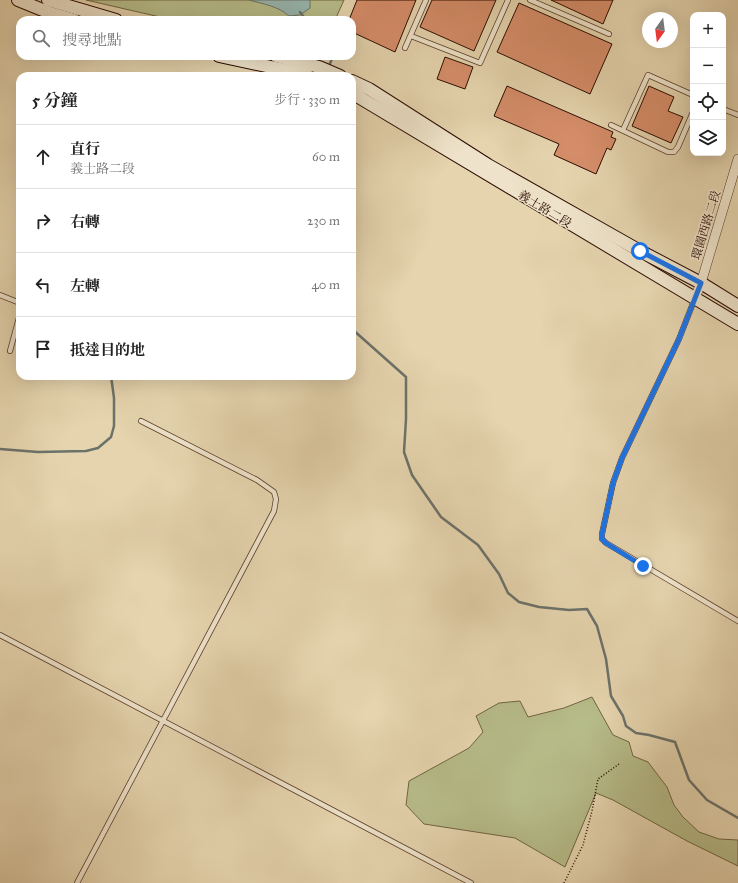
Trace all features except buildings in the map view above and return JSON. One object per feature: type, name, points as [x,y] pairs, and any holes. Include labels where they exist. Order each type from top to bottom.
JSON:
[{"type":"street","points":[[18,0],[60,16]]},
{"type":"street","points":[[48,0],[102,16]]},
{"type":"street","points":[[238,60],[294,72]]},
{"type":"street","points":[[292,60],[320,67],[331,72]]},
{"type":"street","name":"義士路二段","points":[[356,83],[369,89],[495,169],[640,251],[701,283],[738,306]]},
{"type":"street","name":"義士路二段","points":[[356,95],[738,324]]},
{"type":"street","name":"環園西路二段","points":[[695,298],[701,283],[738,159]]},
{"type":"lane","points":[[405,48],[426,0]]},
{"type":"lane","points":[[411,36],[480,63],[508,0]]},
{"type":"lane","points":[[530,0],[609,34]]},
{"type":"lane","points":[[624,130],[648,75],[690,94]]},
{"type":"lane","points":[[726,110],[738,115]]},
{"type":"lane","points":[[611,125],[668,152],[674,152],[678,147],[690,119]]},
{"type":"lane","points":[[0,295],[16,301]]},
{"type":"lane","points":[[695,298],[679,339],[639,422],[613,483],[602,539],[637,562],[738,621]]},
{"type":"lane","points":[[10,350],[16,328]]},
{"type":"lane","points":[[77,883],[274,511],[276,499],[274,492],[257,480],[141,420]]},
{"type":"lane","points":[[0,635],[471,883]]},
{"type":"path","points":[[564,883],[583,845],[592,811],[598,779],[619,764]]},
{"type":"green space","points":[[86,0],[344,0],[337,16],[156,16]]},
{"type":"green space","points":[[592,697],[613,735],[629,742],[633,756],[648,762],[667,787],[674,805],[683,817],[699,832],[719,839],[738,840],[738,866],[687,841],[613,800],[596,793],[565,867],[515,838],[424,824],[406,805],[409,781],[469,748],[483,732],[476,716],[499,703],[520,701],[528,717],[564,708]]},
{"type":"water","points":[[249,0],[310,0],[310,8],[300,15],[289,16],[265,4]]},
{"type":"waterway","points":[[300,12],[303,16]]},
{"type":"waterway","points":[[329,66],[331,60]]},
{"type":"waterway","points":[[356,333],[406,377],[404,452],[412,475],[441,517],[478,545],[499,574],[508,593],[519,602],[539,607],[569,610],[587,609],[597,626],[606,659],[611,696],[623,716],[626,726],[636,733],[675,742],[689,780],[707,800],[738,818]]},
{"type":"waterway","points":[[0,449],[38,452],[86,451],[98,448],[111,437],[114,426],[114,398],[112,380]]},
{"type":"route","points":[[640,251],[701,283],[679,339],[622,458],[613,483],[602,534],[602,539],[606,543],[643,566]]}]
